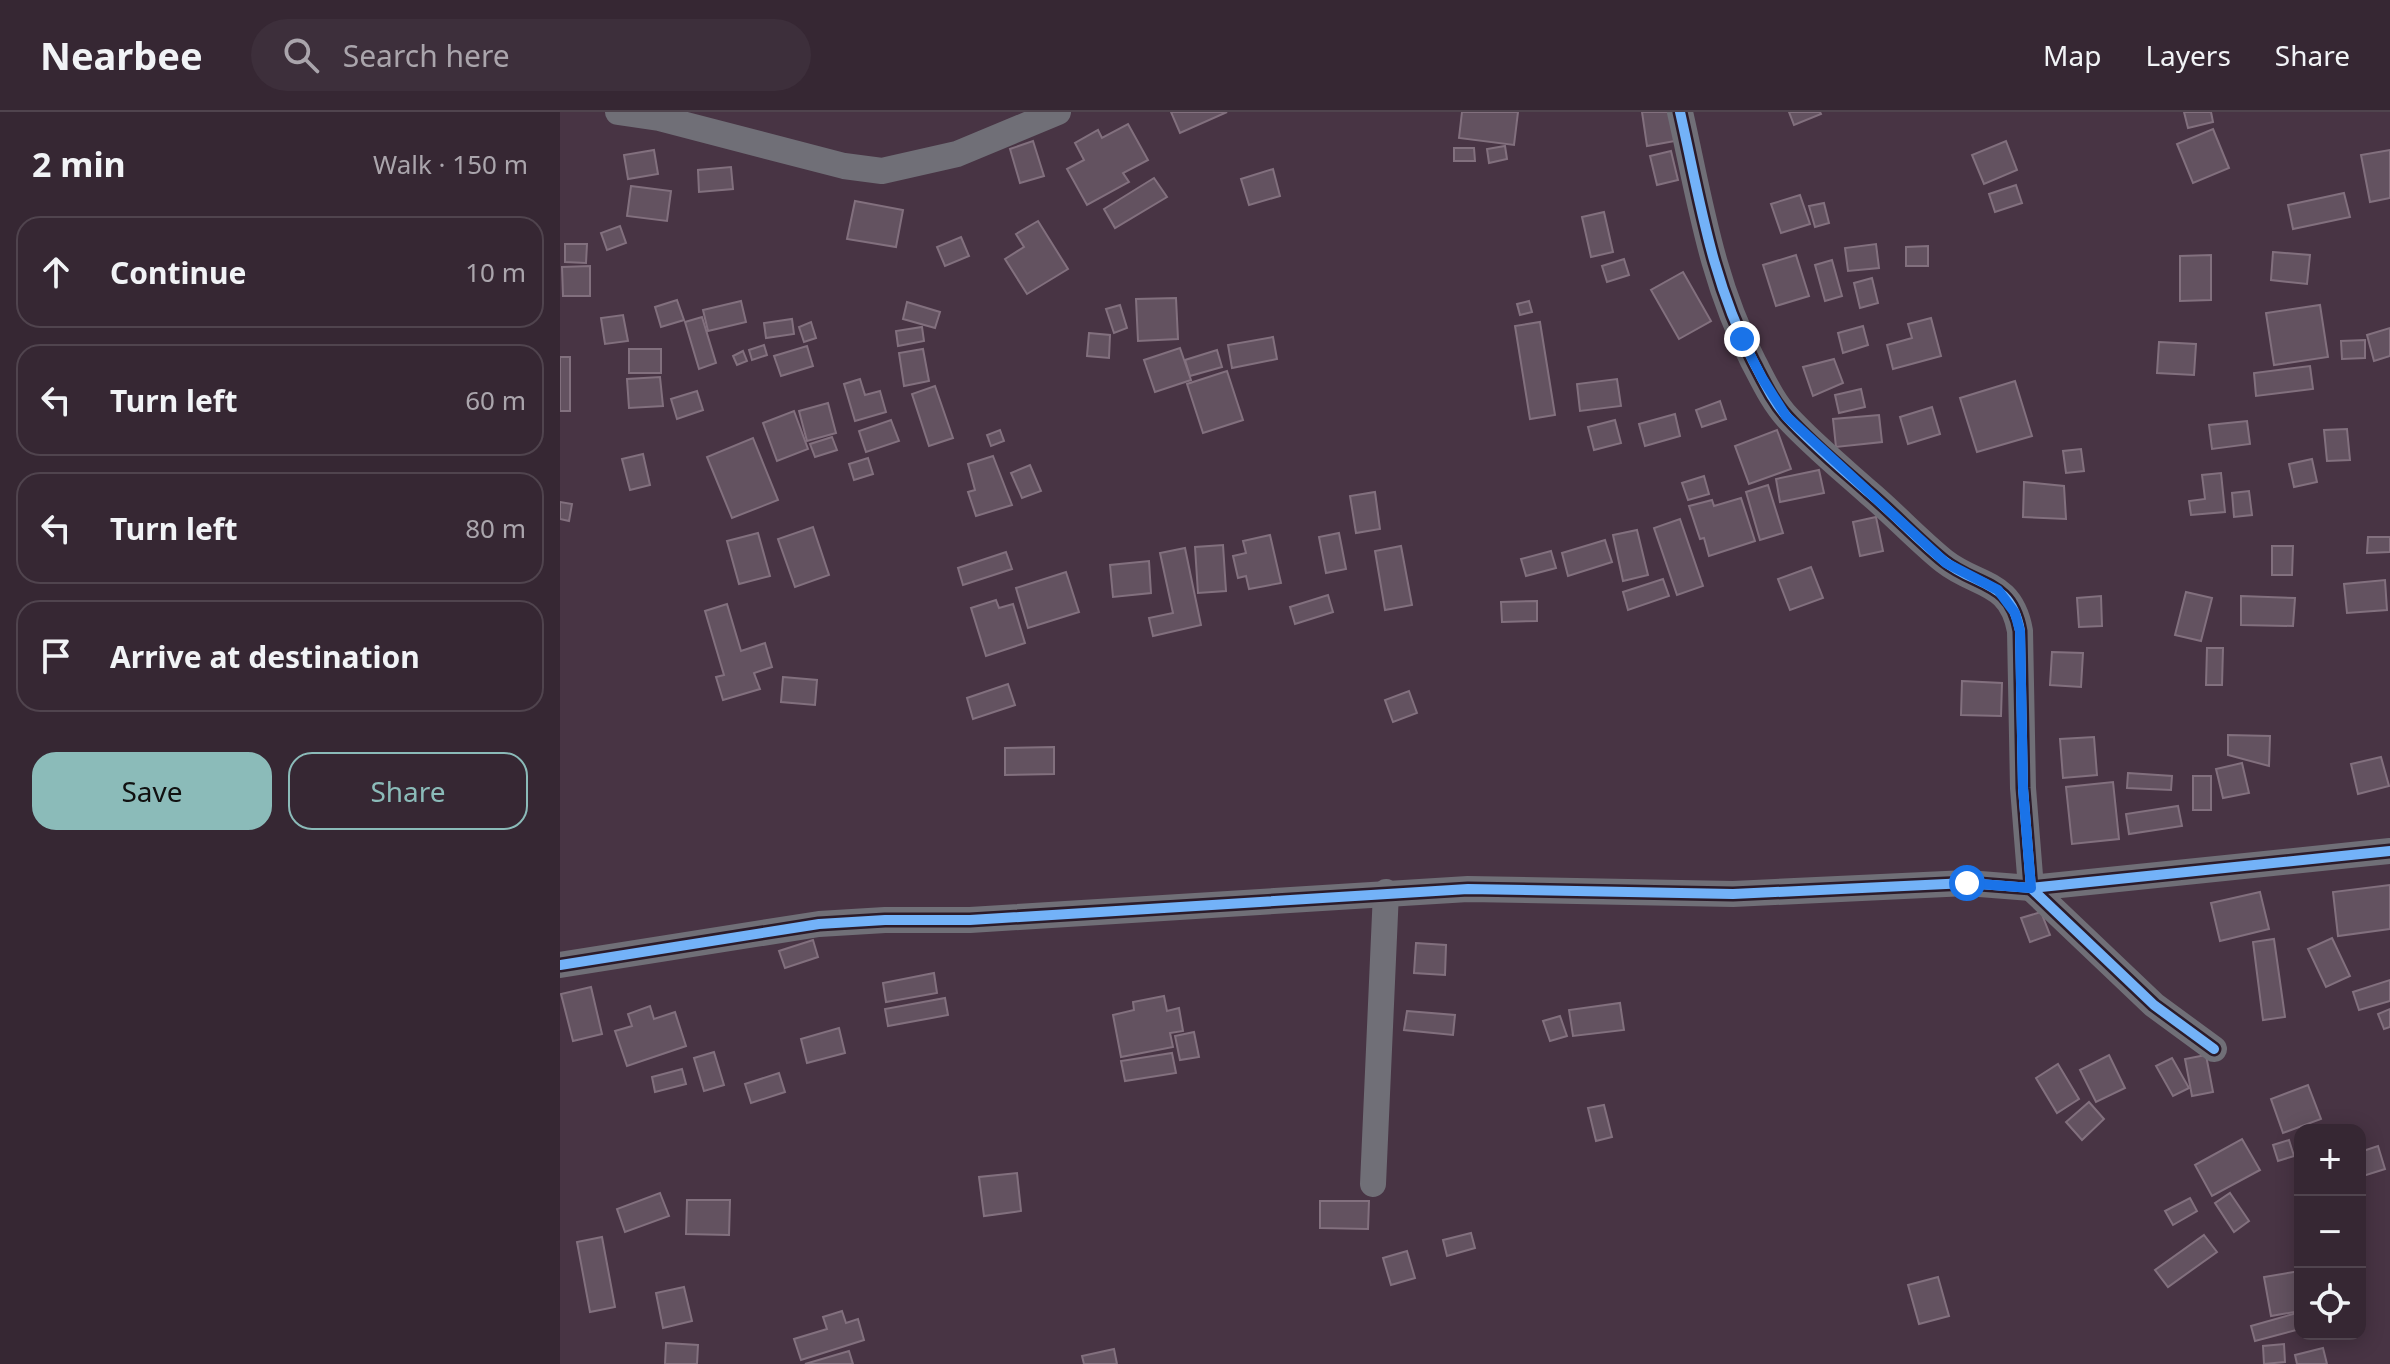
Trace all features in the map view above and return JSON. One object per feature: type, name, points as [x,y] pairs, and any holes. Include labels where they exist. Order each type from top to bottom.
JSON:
[{"type":"street","points":[[618,112],[659,118],[844,166],[882,171],[957,154],[1058,112]]},
{"type":"street","points":[[1680,112],[1704,229],[1720,283],[1742,339],[1781,408],[1833,461],[1946,563],[1998,590],[2015,613],[2020,631],[2023,788],[2031,888],[2154,1005],[2214,1049]]},
{"type":"street","points":[[560,965],[819,924],[970,920],[1386,892],[1529,889],[1733,894],[1967,883],[2031,888],[2390,851]]},
{"type":"street","points":[[1373,1184],[1386,892]]},
{"type":"building","points":[[1171,112],[1227,112],[1180,133]]},
{"type":"building","points":[[1462,112],[1518,112],[1514,145],[1459,138]]},
{"type":"building","points":[[1642,112],[1671,112],[1675,141],[1647,146]]},
{"type":"building","points":[[1789,112],[1820,112],[1821,114],[1794,125]]},
{"type":"building","points":[[2184,112],[2211,112],[2213,122],[2188,128]]},
{"type":"building","points":[[1128,124],[1148,160],[1123,173],[1129,182],[1087,205],[1067,169],[1084,160],[1075,143],[1098,130],[1102,138]]},
{"type":"building","points":[[2213,129],[2229,168],[2193,183],[2177,144]]},
{"type":"building","points":[[1033,141],[1044,176],[1020,183],[1010,149]]},
{"type":"building","points":[[2006,141],[2017,170],[1984,184],[1972,155]]},
{"type":"building","points":[[1505,146],[1507,159],[1489,163],[1487,149]]},
{"type":"building","points":[[1454,148],[1474,148],[1475,161],[1454,161]]},
{"type":"building","points":[[654,150],[658,174],[628,179],[624,155]]},
{"type":"building","points":[[2390,150],[2390,198],[2370,202],[2361,155]]},
{"type":"building","points":[[1671,151],[1678,180],[1657,185],[1650,156]]},
{"type":"building","points":[[731,167],[733,189],[699,192],[698,170]]},
{"type":"building","points":[[1273,169],[1280,196],[1249,205],[1241,179]]},
{"type":"building","points":[[1154,178],[1167,197],[1115,228],[1104,209]]},
{"type":"building","points":[[2016,185],[2022,203],[1995,212],[1989,194]]},
{"type":"building","points":[[631,186],[671,191],[667,221],[627,216]]},
{"type":"building","points":[[2344,193],[2350,217],[2293,229],[2288,205]]},
{"type":"building","points":[[1800,195],[1810,224],[1781,233],[1771,204]]},
{"type":"building","points":[[855,201],[903,210],[896,247],[847,239]]},
{"type":"building","points":[[1824,203],[1829,223],[1815,227],[1809,206]]},
{"type":"building","points":[[1604,212],[1613,252],[1591,257],[1582,217]]},
{"type":"building","points":[[1038,221],[1068,269],[1027,294],[1005,259],[1024,247],[1016,234]]},
{"type":"building","points":[[620,226],[626,243],[607,250],[601,233]]},
{"type":"building","points":[[961,237],[969,256],[945,266],[937,247]]},
{"type":"building","points":[[565,244],[587,244],[586,263],[565,262]]},
{"type":"building","points":[[1876,244],[1879,268],[1848,271],[1845,248]]},
{"type":"building","points":[[1928,246],[1928,266],[1906,266],[1906,247]]},
{"type":"building","points":[[2273,252],[2310,255],[2307,284],[2271,280]]},
{"type":"building","points":[[1796,255],[1809,296],[1776,306],[1763,265]]},
{"type":"building","points":[[2211,255],[2211,300],[2180,301],[2180,256]]},
{"type":"building","points":[[1624,259],[1629,275],[1607,282],[1602,266]]},
{"type":"building","points":[[1832,260],[1842,296],[1825,301],[1815,265]]},
{"type":"building","points":[[590,266],[590,296],[563,296],[562,267]]},
{"type":"building","points":[[1683,272],[1711,321],[1679,339],[1651,290]]},
{"type":"building","points":[[1872,278],[1878,303],[1860,308],[1854,283]]},
{"type":"building","points":[[1176,298],[1178,339],[1138,341],[1136,299]]},
{"type":"building","points":[[677,300],[684,320],[661,327],[655,307]]},
{"type":"building","points":[[741,301],[746,322],[708,331],[703,310]]},
{"type":"building","points":[[1529,301],[1532,312],[1520,315],[1517,304]]},
{"type":"building","points":[[907,302],[940,312],[935,328],[903,319]]},
{"type":"building","points":[[1120,305],[1127,328],[1114,333],[1106,309]]},
{"type":"building","points":[[2320,305],[2328,357],[2274,365],[2266,313]]},
{"type":"building","points":[[623,315],[628,341],[605,344],[601,318]]},
{"type":"building","points":[[702,317],[716,363],[699,369],[685,322]]},
{"type":"building","points":[[1931,318],[1941,356],[1893,369],[1887,345],[1912,338],[1908,324]]},
{"type":"building","points":[[792,319],[794,334],[766,338],[764,323]]},
{"type":"building","points":[[811,322],[816,338],[804,342],[799,327]]},
{"type":"building","points":[[1540,322],[1555,415],[1530,419],[1515,326]]},
{"type":"building","points":[[1863,326],[1868,345],[1843,353],[1838,333]]},
{"type":"building","points":[[922,327],[924,341],[898,346],[896,331]]},
{"type":"building","points":[[2390,328],[2390,356],[2374,361],[2367,335]]},
{"type":"building","points":[[1089,333],[1110,335],[1109,358],[1087,356]]},
{"type":"building","points":[[1273,337],[1277,359],[1232,368],[1228,345]]},
{"type":"building","points":[[2365,340],[2365,358],[2342,359],[2341,341]]},
{"type":"building","points":[[2159,342],[2196,344],[2194,375],[2157,373]]},
{"type":"building","points":[[764,345],[767,355],[752,360],[749,350]]},
{"type":"building","points":[[807,346],[813,366],[781,376],[774,356]]},
{"type":"building","points":[[1180,348],[1191,380],[1155,392],[1144,360]]},
{"type":"building","points":[[629,349],[661,349],[661,373],[629,373]]},
{"type":"building","points":[[923,349],[929,381],[904,386],[899,353]]},
{"type":"building","points":[[1217,350],[1222,367],[1190,376],[1185,360]]},
{"type":"building","points":[[743,351],[747,361],[737,365],[733,356]]},
{"type":"building","points":[[560,357],[570,357],[570,411],[560,411]]},
{"type":"building","points":[[1834,359],[1843,383],[1813,396],[1803,367]]},
{"type":"building","points":[[2310,366],[2313,389],[2256,396],[2254,373]]},
{"type":"building","points":[[1227,371],[1243,420],[1203,433],[1187,384]]},
{"type":"building","points":[[660,377],[663,406],[629,408],[627,379]]},
{"type":"building","points":[[860,379],[865,395],[880,391],[886,412],[855,421],[844,384]]},
{"type":"building","points":[[1617,379],[1621,406],[1580,411],[1577,384]]},
{"type":"building","points":[[2015,381],[2032,436],[1977,452],[1960,398]]},
{"type":"building","points":[[935,386],[953,438],[929,446],[912,394]]},
{"type":"building","points":[[1861,389],[1865,407],[1839,413],[1835,395]]},
{"type":"building","points":[[697,391],[703,410],[677,419],[671,399]]},
{"type":"building","points":[[1720,401],[1726,419],[1702,427],[1696,410]]},
{"type":"building","points":[[828,403],[836,433],[807,441],[799,411]]},
{"type":"building","points":[[1932,407],[1940,434],[1908,444],[1900,417]]},
{"type":"building","points":[[794,411],[808,449],[777,461],[763,423]]},
{"type":"building","points":[[1675,414],[1680,436],[1645,446],[1639,424]]},
{"type":"building","points":[[1879,415],[1882,442],[1836,447],[1833,419]]},
{"type":"building","points":[[891,420],[899,441],[866,452],[859,431]]},
{"type":"building","points":[[1615,420],[1621,443],[1594,450],[1588,427]]},
{"type":"building","points":[[2247,421],[2250,444],[2212,449],[2209,425]]},
{"type":"building","points":[[2347,429],[2350,460],[2327,461],[2324,430]]},
{"type":"building","points":[[1000,430],[1004,441],[991,446],[987,435]]},
{"type":"building","points":[[1777,430],[1791,469],[1749,484],[1735,446]]},
{"type":"building","points":[[832,437],[837,450],[815,457],[810,444]]},
{"type":"building","points":[[753,438],[778,500],[732,518],[707,457]]},
{"type":"building","points":[[2081,449],[2084,471],[2066,473],[2063,451]]},
{"type":"building","points":[[643,454],[650,485],[630,490],[622,459]]},
{"type":"building","points":[[993,456],[1012,505],[976,516],[968,492],[975,490],[968,464]]},
{"type":"building","points":[[868,458],[873,474],[854,480],[849,464]]},
{"type":"building","points":[[2312,459],[2317,482],[2294,487],[2289,464]]},
{"type":"building","points":[[1030,465],[1041,491],[1022,498],[1011,473]]},
{"type":"building","points":[[1819,470],[1824,493],[1780,502],[1776,479]]},
{"type":"building","points":[[2221,473],[2225,512],[2191,515],[2189,501],[2205,499],[2202,475]]},
{"type":"building","points":[[1704,476],[1709,494],[1688,500],[1682,483]]},
{"type":"building","points":[[2024,482],[2064,486],[2066,519],[2023,517]]},
{"type":"building","points":[[1768,485],[1783,533],[1760,540],[1746,492]]},
{"type":"building","points":[[2249,491],[2252,515],[2234,517],[2232,493]]},
{"type":"building","points":[[1375,492],[1380,529],[1356,533],[1350,496]]},
{"type":"building","points":[[1741,498],[1755,541],[1709,556],[1689,506],[1712,500],[1714,506]]},
{"type":"building","points":[[560,502],[572,504],[569,521],[560,519]]},
{"type":"building","points":[[1876,517],[1883,551],[1860,556],[1853,522]]},
{"type":"building","points":[[1680,519],[1703,586],[1677,595],[1654,528]]},
{"type":"building","points":[[813,527],[829,575],[795,587],[778,539]]},
{"type":"building","points":[[1637,530],[1648,575],[1623,581],[1613,535]]},
{"type":"building","points":[[758,533],[770,576],[739,584],[727,541]]},
{"type":"building","points":[[1339,533],[1346,569],[1326,573],[1319,537]]},
{"type":"building","points":[[1270,535],[1281,583],[1249,589],[1246,576],[1238,578],[1233,556],[1246,553],[1243,541]]},
{"type":"building","points":[[2368,537],[2390,537],[2390,552],[2367,553]]},
{"type":"building","points":[[1605,540],[1612,562],[1568,576],[1562,553]]},
{"type":"building","points":[[1223,545],[1226,591],[1198,593],[1195,547]]},
{"type":"building","points":[[1401,546],[1412,605],[1385,610],[1375,551]]},
{"type":"building","points":[[2272,546],[2293,546],[2292,575],[2272,575]]},
{"type":"building","points":[[1185,548],[1201,625],[1153,636],[1149,618],[1173,613],[1160,553]]},
{"type":"building","points":[[1551,551],[1556,568],[1526,576],[1521,559]]},
{"type":"building","points":[[1006,552],[1012,569],[963,585],[958,568]]},
{"type":"building","points":[[1149,561],[1151,593],[1113,597],[1110,565]]},
{"type":"building","points":[[1811,567],[1823,598],[1790,610],[1778,579]]},
{"type":"building","points":[[1066,572],[1079,612],[1028,628],[1016,588]]},
{"type":"building","points":[[1663,579],[1669,596],[1628,610],[1623,592]]},
{"type":"building","points":[[2385,580],[2387,610],[2347,613],[2344,584]]},
{"type":"building","points":[[2186,592],[2212,598],[2201,641],[2175,635]]},
{"type":"building","points":[[1328,595],[1333,612],[1295,624],[1290,607]]},
{"type":"building","points":[[2101,596],[2102,626],[2079,627],[2077,598]]},
{"type":"building","points":[[2241,596],[2295,598],[2293,626],[2241,625]]},
{"type":"building","points":[[996,600],[999,608],[1013,604],[1025,643],[986,656],[971,608]]},
{"type":"building","points":[[1537,601],[1537,621],[1502,622],[1501,602]]},
{"type":"building","points":[[727,604],[741,651],[765,643],[772,667],[754,673],[760,689],[723,700],[716,677],[724,675],[705,611]]},
{"type":"building","points":[[2207,648],[2223,648],[2222,685],[2206,685]]},
{"type":"building","points":[[2052,652],[2083,653],[2081,687],[2050,685]]},
{"type":"building","points":[[783,677],[817,680],[815,705],[781,702]]},
{"type":"building","points":[[1962,681],[2002,683],[2001,716],[1961,715]]},
{"type":"building","points":[[1008,684],[1015,705],[973,719],[967,698]]},
{"type":"building","points":[[1409,691],[1417,713],[1393,722],[1385,700]]},
{"type":"building","points":[[2228,735],[2270,736],[2269,766],[2228,755]]},
{"type":"building","points":[[2094,737],[2097,775],[2063,778],[2060,739]]},
{"type":"building","points":[[1054,747],[1054,774],[1005,775],[1005,748]]},
{"type":"building","points":[[2381,757],[2389,786],[2358,794],[2351,764]]},
{"type":"building","points":[[2242,763],[2249,793],[2223,798],[2216,769]]},
{"type":"building","points":[[2128,773],[2172,776],[2171,790],[2127,788]]},
{"type":"building","points":[[2193,776],[2211,776],[2211,810],[2193,810]]},
{"type":"building","points":[[2113,782],[2119,839],[2072,844],[2066,787]]},
{"type":"building","points":[[2178,806],[2182,826],[2129,834],[2126,814]]},
{"type":"building","points":[[2390,885],[2390,929],[2338,936],[2333,892]]},
{"type":"building","points":[[2260,892],[2269,929],[2220,941],[2211,903]]},
{"type":"building","points":[[2041,912],[2050,935],[2030,942],[2021,918]]},
{"type":"building","points":[[2332,938],[2350,976],[2326,987],[2308,949]]},
{"type":"building","points":[[2274,939],[2285,1017],[2263,1020],[2253,942]]},
{"type":"building","points":[[813,940],[818,957],[785,968],[779,951]]},
{"type":"building","points":[[1416,943],[1446,945],[1445,975],[1414,973]]},
{"type":"building","points":[[934,973],[937,993],[886,1002],[883,983]]},
{"type":"building","points":[[2390,980],[2390,1001],[2359,1010],[2353,992]]},
{"type":"building","points":[[591,987],[602,1034],[573,1041],[561,994]]},
{"type":"building","points":[[1164,996],[1167,1011],[1179,1008],[1183,1031],[1170,1033],[1173,1047],[1121,1057],[1113,1015],[1134,1010],[1133,1002]]},
{"type":"building","points":[[945,998],[948,1015],[888,1026],[885,1009]]},
{"type":"building","points":[[1620,1003],[1624,1030],[1573,1036],[1569,1010]]},
{"type":"building","points":[[650,1006],[654,1019],[675,1012],[686,1046],[627,1066],[615,1031],[632,1026],[628,1014]]},
{"type":"building","points":[[2390,1009],[2390,1027],[2384,1029],[2378,1014]]},
{"type":"building","points":[[1407,1011],[1455,1015],[1453,1035],[1404,1030]]},
{"type":"building","points":[[1560,1016],[1567,1036],[1550,1041],[1543,1021]]},
{"type":"building","points":[[839,1028],[845,1053],[807,1063],[801,1039]]},
{"type":"building","points":[[1194,1032],[1199,1057],[1180,1060],[1175,1036]]},
{"type":"building","points":[[714,1052],[724,1085],[704,1091],[694,1058]]},
{"type":"building","points":[[1172,1053],[1176,1073],[1125,1081],[1121,1061]]},
{"type":"building","points":[[2109,1055],[2125,1088],[2096,1102],[2080,1070]]},
{"type":"building","points":[[2206,1055],[2213,1092],[2192,1096],[2185,1059]]},
{"type":"building","points":[[2172,1058],[2189,1088],[2173,1096],[2156,1066]]},
{"type":"building","points":[[2058,1064],[2079,1099],[2057,1113],[2036,1078]]},
{"type":"building","points":[[682,1069],[686,1084],[655,1092],[652,1077]]},
{"type":"building","points":[[779,1073],[785,1092],[751,1103],[745,1084]]},
{"type":"building","points":[[2308,1085],[2321,1119],[2307,1124],[2294,1124],[2294,1129],[2283,1133],[2271,1099]]},
{"type":"building","points":[[2089,1102],[2104,1119],[2082,1140],[2066,1122]]},
{"type":"building","points":[[1604,1105],[1612,1137],[1596,1141],[1588,1108]]},
{"type":"building","points":[[2242,1139],[2260,1170],[2212,1196],[2195,1165]]},
{"type":"building","points":[[2289,1140],[2294,1156],[2278,1161],[2273,1145]]},
{"type":"building","points":[[2378,1146],[2385,1169],[2366,1175],[2366,1150]]},
{"type":"building","points":[[1017,1173],[1021,1211],[984,1216],[979,1177]]},
{"type":"building","points":[[660,1193],[669,1216],[625,1232],[617,1209]]},
{"type":"building","points":[[2230,1193],[2249,1221],[2234,1232],[2215,1203]]},
{"type":"building","points":[[2190,1198],[2197,1211],[2173,1225],[2165,1211]]},
{"type":"building","points":[[687,1200],[730,1200],[729,1235],[686,1234]]},
{"type":"building","points":[[1320,1201],[1369,1201],[1368,1229],[1320,1228]]},
{"type":"building","points":[[1471,1233],[1475,1248],[1447,1256],[1443,1240]]},
{"type":"building","points":[[2204,1235],[2217,1252],[2168,1287],[2155,1270]]},
{"type":"building","points":[[602,1237],[615,1307],[590,1312],[577,1242]]},
{"type":"building","points":[[1407,1251],[1415,1278],[1391,1285],[1383,1258]]},
{"type":"building","points":[[2294,1272],[2294,1312],[2271,1316],[2264,1277]]},
{"type":"building","points":[[1938,1277],[1949,1316],[1919,1324],[1908,1285]]},
{"type":"building","points":[[684,1287],[692,1321],[663,1328],[656,1293]]},
{"type":"building","points":[[842,1311],[846,1323],[858,1319],[864,1340],[801,1360],[794,1339],[827,1329],[823,1317]]},
{"type":"building","points":[[2294,1314],[2294,1331],[2255,1341],[2251,1326]]},
{"type":"building","points":[[666,1343],[698,1345],[697,1364],[665,1364]]},
{"type":"building","points":[[2284,1344],[2285,1362],[2264,1364],[2263,1346]]},
{"type":"building","points":[[2323,1348],[2327,1364],[2297,1364],[2295,1355]]},
{"type":"building","points":[[1114,1349],[1117,1364],[1084,1364],[1082,1356]]},
{"type":"building","points":[[849,1351],[853,1364],[805,1364]]},
{"type":"cycle path","points":[[1680,112],[1708,239],[1727,300],[1753,361],[1778,405],[1817,447],[1934,553],[1956,569],[2001,593],[2016,614],[2020,631],[2023,788],[2031,888],[2154,1005],[2214,1049]]},
{"type":"cycle path","points":[[560,965],[819,924],[970,920],[1468,889],[1733,894],[1967,883],[2031,888],[2390,851]]},
{"type":"route","points":[[1742,339],[1786,416],[1946,563],[1991,584],[2006,598],[2015,613],[2020,631],[2023,788],[2031,888],[1967,883]]}]
